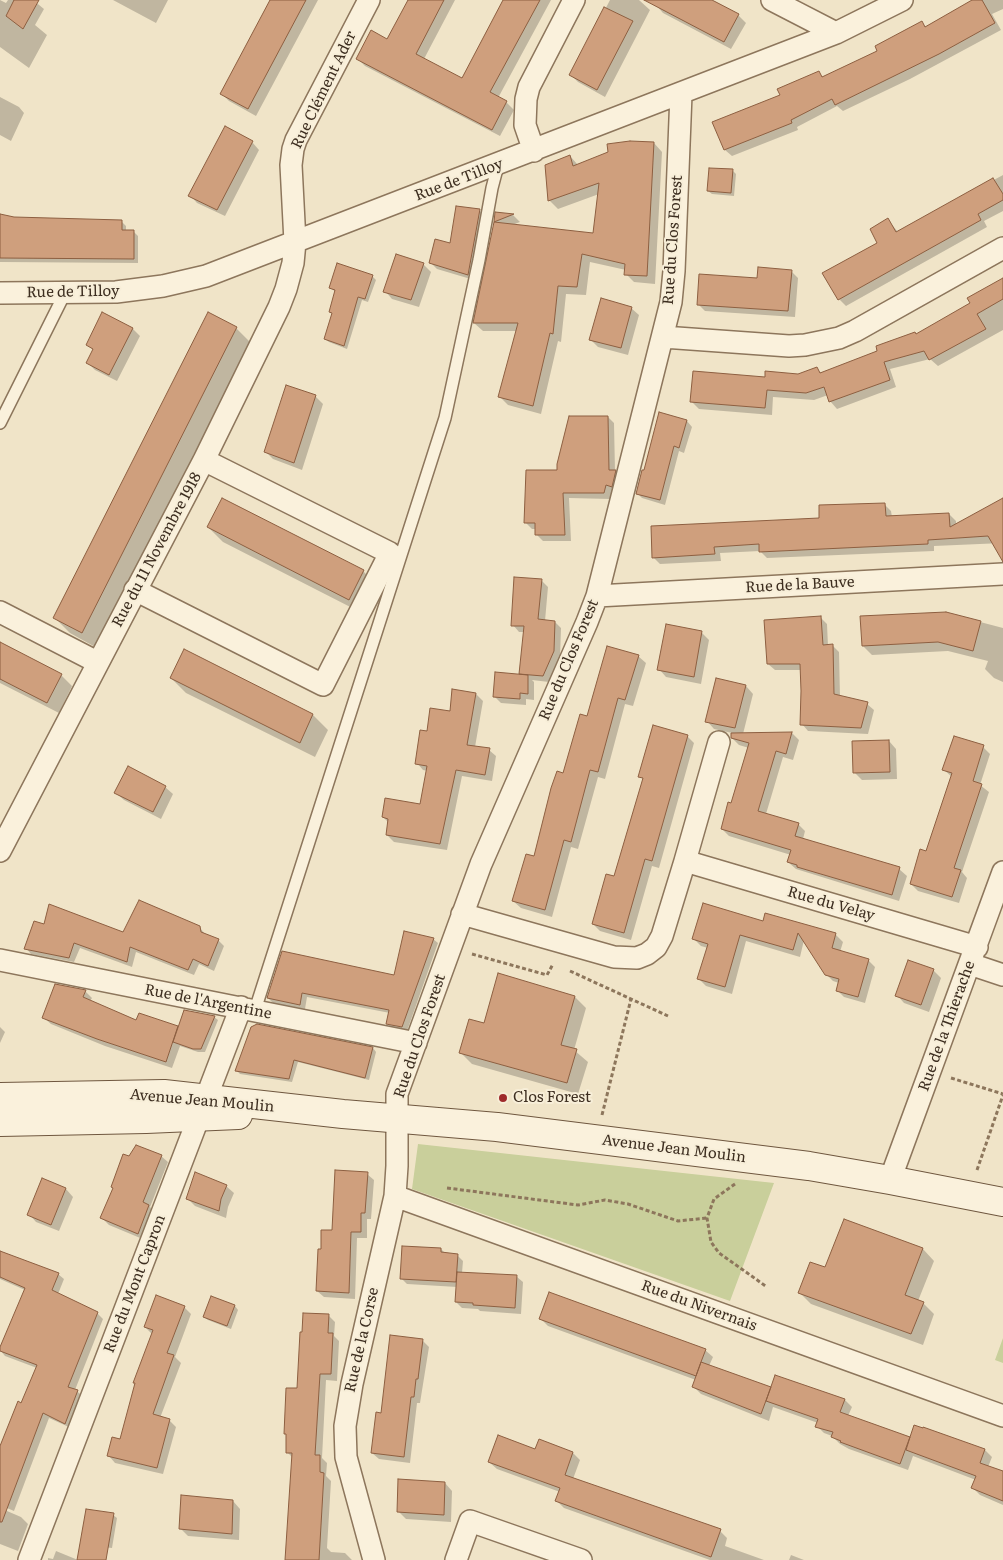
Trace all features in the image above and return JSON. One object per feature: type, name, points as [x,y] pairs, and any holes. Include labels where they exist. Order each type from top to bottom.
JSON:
[{"type":"street","name":"Rue Clément Ader","points":[[295,242],[291,165],[293,149],[369,0]]},
{"type":"street","points":[[534,151],[525,125],[524,112],[529,86],[574,0]]},
{"type":"street","points":[[772,0],[836,34]]},
{"type":"street","name":"Rue de Tilloy","points":[[0,293],[116,292],[173,284],[224,270],[836,34],[902,0]]},
{"type":"street","name":"Rue du Clos Forest","points":[[396,1118],[397,1094],[484,854],[587,622],[596,596],[671,302],[674,271],[681,94]]},
{"type":"street","name":"Rue du 11 Novembre 1918","points":[[0,851],[204,460],[279,307],[293,263],[295,242]]},
{"type":"street","points":[[663,337],[790,346],[839,338],[855,331],[1003,248]]},
{"type":"street","points":[[136,590],[324,685],[390,553],[204,460]]},
{"type":"street","name":"Rue de la Bauve","points":[[596,596],[1003,574]]},
{"type":"street","points":[[0,612],[97,662]]},
{"type":"street","points":[[462,914],[626,959],[637,958],[647,954],[656,947],[662,936],[719,742]]},
{"type":"street","name":"Rue du Velay","points":[[685,861],[974,956],[1003,975]]},
{"type":"street","name":"Rue de la Thierache","points":[[890,1180],[974,956],[1003,872]]},
{"type":"street","name":"Rue de l'Argentine","points":[[0,960],[416,1043]]},
{"type":"street","name":"Rue du Mont Capron","points":[[29,1560],[203,1108],[248,1009]]},
{"type":"street","name":"Avenue Jean Moulin","points":[[0,1097],[137,1094],[203,1108]]},
{"type":"street","name":"Avenue Jean Moulin","points":[[0,1122],[203,1108],[396,1118],[768,1160],[890,1180],[1003,1202]]},
{"type":"street","name":"Rue de la Corse","points":[[374,1560],[346,1457],[345,1426],[352,1384],[395,1196],[397,1166],[396,1118]]},
{"type":"street","name":"Rue du Nivernais","points":[[395,1196],[1003,1416]]},
{"type":"street","points":[[456,1560],[470,1521],[581,1560]]},
{"type":"lane","points":[[248,1009],[445,418],[498,165]]},
{"type":"lane","points":[[0,423],[65,293]]},
{"type":"path","points":[[450,948],[548,975],[559,942]]},
{"type":"path","points":[[553,963],[668,1016]]},
{"type":"path","points":[[595,1139],[631,999]]},
{"type":"path","points":[[931,1071],[1003,1094],[968,1196]]},
{"type":"path","points":[[766,1287],[719,1253],[711,1242],[707,1218],[714,1199],[768,1160]]},
{"type":"path","points":[[444,1187],[578,1205],[605,1200],[628,1204],[678,1220],[707,1218]]},
{"type":"green space","points":[[418,1144],[774,1183],[730,1301],[412,1189]]},
{"type":"green space","points":[[1003,1338],[1003,1363],[995,1360]]},
{"type":"building","points":[[14,0],[39,0],[23,29],[6,16]]},
{"type":"building","points":[[270,0],[306,0],[248,109],[220,94]]},
{"type":"building","points":[[408,0],[444,0],[416,54],[462,78],[503,0],[540,0],[490,92],[507,101],[492,130],[356,59],[371,30],[387,39]]},
{"type":"building","points":[[644,0],[712,0],[739,14],[724,42]]},
{"type":"building","points":[[972,0],[982,0],[995,23],[939,54],[835,105],[832,99],[791,120],[792,123],[724,150],[712,122],[780,95],[777,89],[819,71],[822,77],[877,51],[875,46],[922,21],[925,27]]},
{"type":"building","points":[[604,7],[633,21],[597,90],[569,75]]},
{"type":"building","points":[[225,126],[253,141],[217,210],[188,196]]},
{"type":"building","points":[[630,141],[654,142],[647,276],[624,275],[625,264],[582,254],[577,287],[558,286],[553,334],[550,333],[533,406],[498,397],[518,323],[473,323],[494,222],[593,233],[599,183],[548,201],[545,165],[570,155],[573,166],[608,152],[607,144]]},
{"type":"building","points":[[709,168],[733,169],[731,193],[707,191]]},
{"type":"building","points":[[993,178],[1003,194],[1003,200],[978,214],[981,220],[838,300],[822,273],[877,243],[870,229],[888,218],[896,232]]},
{"type":"building","points":[[456,206],[480,209],[468,275],[429,263],[435,239],[450,243]]},
{"type":"building","points":[[495,212],[514,214],[494,222]]},
{"type":"building","points":[[0,214],[14,217],[122,220],[122,230],[134,230],[134,259],[0,258]]},
{"type":"building","points":[[396,254],[424,263],[411,300],[383,292]]},
{"type":"building","points":[[337,263],[373,275],[365,299],[358,297],[344,346],[324,339],[332,313],[329,312],[335,290],[329,288]]},
{"type":"building","points":[[758,267],[792,270],[788,311],[697,305],[699,274],[757,278]]},
{"type":"building","points":[[1003,278],[1003,299],[977,314],[986,329],[929,360],[924,351],[884,362],[890,380],[829,402],[824,387],[806,393],[767,390],[765,408],[690,402],[693,371],[765,377],[765,371],[798,374],[817,367],[820,373],[877,351],[876,346],[915,332],[916,334],[970,303],[967,298]]},
{"type":"building","points":[[601,298],[632,307],[621,348],[589,340]]},
{"type":"building","points":[[102,312],[133,328],[109,375],[86,363],[93,349],[86,345]]},
{"type":"building","points":[[208,312],[237,327],[82,633],[53,618]]},
{"type":"building","points":[[286,385],[316,395],[294,463],[264,452]]},
{"type":"building","points":[[659,412],[687,420],[679,448],[674,446],[660,500],[636,494]]},
{"type":"building","points":[[569,416],[608,416],[609,470],[616,470],[612,487],[606,485],[604,493],[563,493],[565,535],[535,535],[535,523],[524,523],[526,470],[557,470]]},
{"type":"building","points":[[222,498],[364,570],[349,600],[207,527]]},
{"type":"building","points":[[1003,498],[1003,562],[988,536],[928,540],[928,544],[759,552],[759,544],[714,547],[715,554],[652,558],[651,526],[819,518],[819,505],[885,503],[886,516],[949,513],[950,527]]},
{"type":"building","points":[[514,577],[542,579],[538,619],[555,621],[554,651],[543,676],[519,674],[524,626],[511,626]]},
{"type":"building","points":[[946,612],[981,621],[973,651],[938,642],[862,646],[860,616]]},
{"type":"building","points":[[821,616],[823,645],[833,644],[834,694],[868,702],[861,728],[800,725],[800,664],[767,664],[764,620]]},
{"type":"building","points":[[666,624],[702,631],[694,677],[657,670]]},
{"type":"building","points":[[0,642],[62,674],[47,703],[0,679]]},
{"type":"building","points":[[607,646],[639,655],[625,700],[618,698],[598,772],[590,770],[571,842],[564,840],[545,910],[512,901],[526,854],[534,856],[551,788],[557,771],[563,773],[580,714],[587,716]]},
{"type":"building","points":[[184,649],[313,714],[300,743],[170,678]]},
{"type":"building","points":[[495,672],[528,675],[528,694],[520,693],[520,699],[493,697]]},
{"type":"building","points":[[716,678],[746,685],[735,728],[705,722]]},
{"type":"building","points":[[452,689],[476,693],[467,745],[490,748],[485,775],[456,770],[440,844],[386,835],[388,819],[382,817],[385,798],[420,804],[427,766],[415,764],[420,730],[427,731],[430,708],[450,711]]},
{"type":"building","points":[[653,725],[688,735],[652,861],[645,859],[624,933],[592,924],[606,874],[614,876],[643,778],[638,777]]},
{"type":"building","points":[[792,732],[786,754],[776,751],[758,811],[799,823],[795,836],[900,867],[892,895],[797,867],[797,865],[787,862],[791,850],[721,829],[728,802],[731,803],[749,743],[731,738],[731,733]]},
{"type":"building","points":[[954,736],[984,745],[973,781],[982,784],[954,868],[961,870],[952,897],[910,884],[920,849],[926,851],[952,773],[942,770]]},
{"type":"building","points":[[889,740],[890,772],[853,773],[852,741]]},
{"type":"building","points":[[128,766],[166,786],[153,812],[114,793]]},
{"type":"building","points":[[139,900],[200,926],[201,932],[219,939],[208,966],[193,959],[188,970],[130,947],[127,962],[74,943],[69,958],[24,949],[34,921],[44,924],[49,904],[123,932]]},
{"type":"building","points":[[703,903],[763,921],[765,913],[836,933],[832,948],[869,959],[858,997],[836,991],[839,979],[825,975],[798,933],[793,950],[740,935],[725,987],[697,979],[708,944],[692,939]]},
{"type":"building","points":[[404,931],[434,938],[402,1027],[386,1024],[389,1010],[302,993],[300,1005],[267,998],[282,951],[394,975]]},
{"type":"building","points":[[908,960],[934,969],[921,1005],[895,996]]},
{"type":"building","points":[[498,973],[575,996],[561,1045],[577,1049],[567,1083],[459,1053],[469,1019],[484,1023]]},
{"type":"building","points":[[55,984],[86,990],[83,997],[136,1020],[139,1013],[178,1026],[166,1062],[42,1018]]},
{"type":"building","points":[[184,1010],[215,1016],[201,1049],[193,1049],[173,1042]]},
{"type":"building","points":[[257,1024],[373,1047],[365,1078],[294,1060],[289,1079],[235,1071],[251,1027]]},
{"type":"building","points":[[136,1145],[162,1155],[143,1202],[149,1205],[138,1234],[100,1218],[113,1188],[111,1187],[123,1154],[129,1156]]},
{"type":"building","points":[[335,1170],[368,1172],[365,1213],[361,1213],[361,1232],[351,1232],[349,1293],[316,1291],[318,1249],[321,1249],[321,1230],[332,1230]]},
{"type":"building","points":[[195,1172],[227,1185],[221,1199],[219,1211],[186,1199]]},
{"type":"building","points":[[42,1178],[66,1188],[51,1225],[27,1215]]},
{"type":"building","points":[[844,1219],[923,1248],[905,1295],[924,1302],[911,1334],[798,1293],[810,1262],[825,1267]]},
{"type":"building","points":[[402,1246],[441,1248],[441,1252],[458,1254],[456,1282],[400,1279]]},
{"type":"building","points":[[0,1251],[59,1273],[52,1290],[98,1312],[68,1387],[78,1390],[65,1424],[43,1413],[2,1522],[0,1522],[0,1446],[18,1401],[21,1403],[37,1365],[0,1351],[25,1288],[0,1277]]},
{"type":"building","points":[[457,1272],[517,1275],[515,1308],[455,1302]]},
{"type":"building","points":[[549,1292],[706,1349],[701,1362],[771,1387],[761,1414],[692,1387],[696,1376],[539,1319]]},
{"type":"building","points":[[156,1295],[185,1306],[167,1353],[174,1355],[153,1414],[170,1419],[157,1468],[107,1456],[112,1437],[120,1439],[135,1383],[133,1383],[153,1330],[144,1327]]},
{"type":"building","points":[[211,1296],[235,1305],[227,1326],[203,1317]]},
{"type":"building","points":[[303,1313],[329,1314],[328,1333],[333,1333],[331,1374],[320,1374],[315,1455],[320,1455],[320,1472],[324,1473],[319,1560],[285,1560],[292,1453],[286,1453],[286,1434],[284,1434],[286,1388],[297,1388]]},
{"type":"building","points":[[390,1335],[423,1339],[418,1379],[416,1379],[414,1397],[411,1397],[404,1457],[371,1453],[376,1412],[381,1413]]},
{"type":"building","points":[[775,1375],[845,1399],[840,1412],[910,1437],[900,1464],[840,1442],[831,1437],[833,1432],[815,1427],[818,1419],[766,1401]]},
{"type":"building","points":[[914,1425],[985,1449],[980,1463],[1003,1471],[1003,1501],[971,1488],[976,1476],[906,1450]]},
{"type":"building","points":[[498,1435],[535,1449],[539,1439],[573,1452],[565,1475],[721,1529],[711,1557],[555,1501],[560,1488],[488,1462]]},
{"type":"building","points":[[398,1479],[445,1482],[444,1515],[397,1512]]},
{"type":"building","points":[[181,1495],[233,1500],[232,1534],[179,1529]]},
{"type":"building","points":[[86,1509],[114,1513],[106,1560],[77,1560]]},
{"type":"place","name":"Clos Forest","points":[[503,1098]]}]
